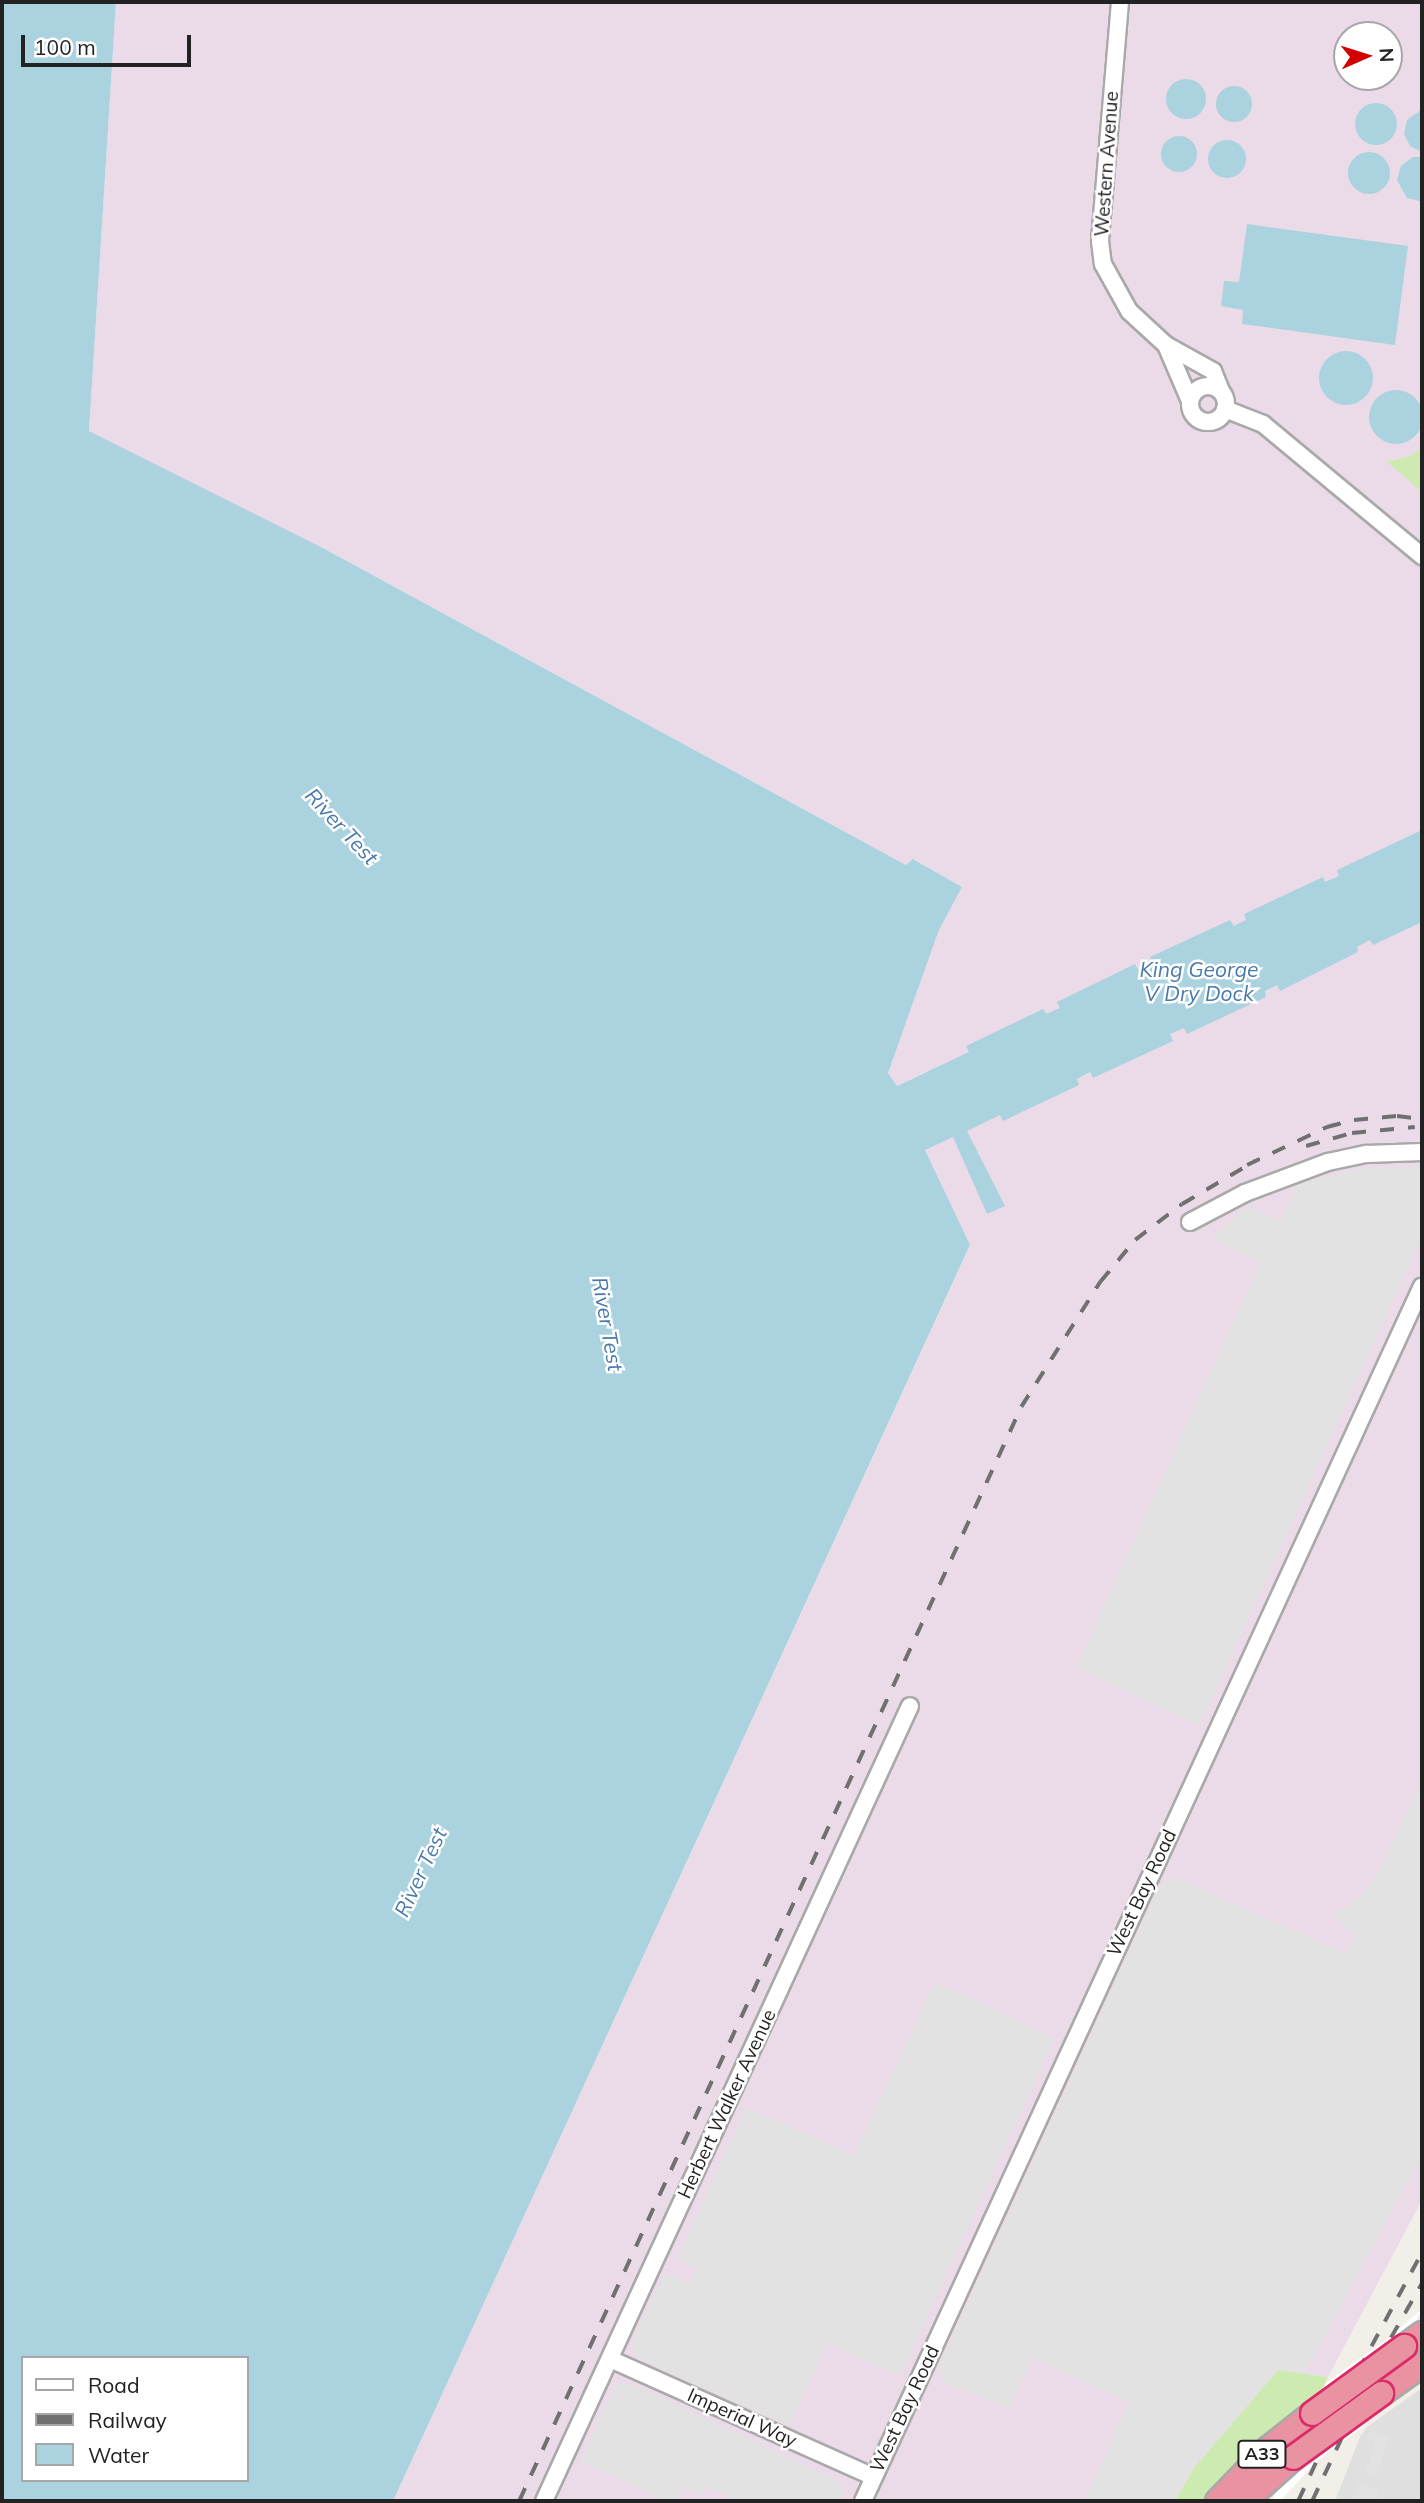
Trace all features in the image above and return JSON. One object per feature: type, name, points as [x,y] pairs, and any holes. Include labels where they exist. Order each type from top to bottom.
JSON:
[{"type":"highway","name":"A33","points":[[1217,2501],[1268,2448],[1413,2339]]},
{"type":"highway","name":"A33","points":[[1244,2501],[1293,2457],[1422,2364]]},
{"type":"street","name":"Western Avenue","points":[[1120,2],[1100,241],[1103,264],[1129,311],[1166,345]]},
{"type":"street","points":[[1166,345],[1213,372],[1225,409],[1219,419],[1203,422],[1193,415],[1190,401],[1166,345]]},
{"type":"street","points":[[1190,401],[1195,391],[1205,386],[1221,391]]},
{"type":"street","points":[[1225,409],[1263,424],[1422,556]]},
{"type":"street","points":[[1191,1222],[1245,1193],[1328,1162],[1367,1154],[1422,1152]]},
{"type":"street","name":"West Bay Road","points":[[863,2501],[1422,1286]]},
{"type":"street","name":"Herbert Walker Avenue","points":[[544,2501],[910,1706]]},
{"type":"street","name":"Imperial Way","points":[[610,2359],[874,2477]]},
{"type":"shaded area","points":[[116,2],[1422,2],[1422,2200],[1328,2377],[1278,2370],[1193,2469],[1175,2501],[393,2501],[970,1246],[925,1150],[925,1072],[897,1086],[888,1073],[939,930],[962,887],[914,859],[906,865],[321,547],[89,431]]},
{"type":"shaded area","points":[[1422,1166],[1422,1236],[1200,1725],[1076,1668],[1260,1263],[1212,1239],[1244,1209],[1252,1208],[1281,1221],[1297,1183],[1358,1169]]},
{"type":"shaded area","points":[[1422,1781],[1422,2155],[1304,2374],[1278,2370],[1193,2469],[1175,2501],[1084,2501],[1129,2402],[1032,2358],[1009,2408],[947,2384],[940,2375],[939,2366],[1157,1891],[1165,1881],[1181,1880],[1346,1954],[1357,1935],[1332,1915],[1357,1900],[1376,1877]]},
{"type":"shaded area","points":[[935,1982],[1055,2038],[900,2376],[827,2343],[789,2426],[638,2358],[633,2352],[635,2335],[665,2273],[689,2284],[696,2269],[677,2259],[746,2107],[854,2156]]},
{"type":"shaded area","points":[[622,2383],[632,2384],[836,2480],[844,2492],[841,2501],[738,2501],[706,2486],[701,2495],[683,2487],[676,2501],[667,2501],[581,2462],[614,2388]]},
{"type":"shaded area","points":[[1422,2388],[1422,2501],[1335,2501],[1360,2437],[1367,2427]]},
{"type":"shaded area","points":[[1370,2432],[1388,2437],[1377,2477],[1364,2473],[1376,2443],[1367,2438]]},
{"type":"shaded area","points":[[1359,2484],[1379,2491],[1375,2501],[1352,2501]]},
{"type":"green space","points":[[1422,447],[1422,492],[1387,462],[1410,456]]},
{"type":"green space","points":[[1278,2370],[1328,2377],[1320,2395],[1280,2425],[1204,2501],[1175,2501],[1193,2469]]},
{"type":"water","points":[[2,2],[116,2],[89,431],[321,547],[906,865],[913,859],[962,887],[939,930],[888,1073],[897,1086],[969,1052],[966,1046],[1043,1009],[1046,1014],[1060,1008],[1057,1002],[1135,964],[1139,971],[1153,964],[1150,957],[1230,920],[1234,926],[1246,920],[1244,914],[1323,877],[1325,882],[1339,876],[1337,870],[1422,830],[1422,922],[1373,945],[1370,940],[1357,947],[1358,952],[1280,991],[1277,985],[1265,991],[1266,997],[1187,1034],[1184,1028],[1170,1034],[1173,1041],[1093,1078],[1090,1072],[1077,1079],[1079,1085],[1003,1121],[1000,1115],[967,1131],[1005,1206],[987,1214],[953,1137],[925,1150],[970,1245],[393,2501],[2,2501]]},
{"type":"water","points":[[1186,79],[1200,85],[1206,99],[1200,113],[1186,119],[1172,113],[1166,99],[1172,85]]},
{"type":"water","points":[[1234,86],[1247,91],[1252,104],[1247,117],[1234,122],[1221,117],[1216,104],[1221,91]]},
{"type":"water","points":[[1376,103],[1391,109],[1397,124],[1391,139],[1376,145],[1361,139],[1355,124],[1361,109]]},
{"type":"water","points":[[1422,109],[1422,152],[1410,146],[1404,134],[1407,120]]},
{"type":"water","points":[[1179,136],[1192,141],[1197,154],[1192,167],[1179,172],[1166,167],[1161,154],[1166,141]]},
{"type":"water","points":[[1227,140],[1241,145],[1246,159],[1241,173],[1227,178],[1213,173],[1208,159],[1213,145]]},
{"type":"water","points":[[1369,152],[1384,158],[1390,173],[1384,188],[1369,194],[1354,188],[1348,173],[1354,158]]},
{"type":"water","points":[[1413,157],[1422,157],[1420,201],[1407,198],[1397,180],[1401,166]]},
{"type":"water","points":[[1247,224],[1408,246],[1395,345],[1242,324],[1243,310],[1221,306],[1224,281],[1239,282]]},
{"type":"water","points":[[1346,351],[1365,359],[1373,378],[1365,397],[1346,405],[1327,397],[1319,378],[1327,359]]},
{"type":"water","points":[[1396,390],[1415,398],[1423,417],[1415,436],[1396,444],[1377,436],[1369,417],[1377,398]]},
{"type":"pier","points":[[1422,2309],[1364,2426],[1318,2460],[1280,2501],[1272,2501],[1326,2383],[1386,2340]]},
{"type":"railway","points":[[1247,1165],[1327,1127],[1354,1120],[1397,1116],[1422,1119]]},
{"type":"railway","points":[[1306,1146],[1352,1133],[1415,1127]]},
{"type":"railway","points":[[519,2501],[1021,1407],[1100,1282],[1135,1240],[1182,1204],[1255,1161]]},
{"type":"railway","points":[[1298,2501],[1358,2371],[1422,2252]]},
{"type":"railway","points":[[1312,2501],[1377,2362],[1422,2283]]},
{"type":"water label","name":"River Test","points":[[342,826]]},
{"type":"water label","name":"King George V Dry Dock","points":[[1199,981]]},
{"type":"water label","name":"River Test","points":[[608,1324]]},
{"type":"water label","name":"River Test","points":[[420,1872]]}]
